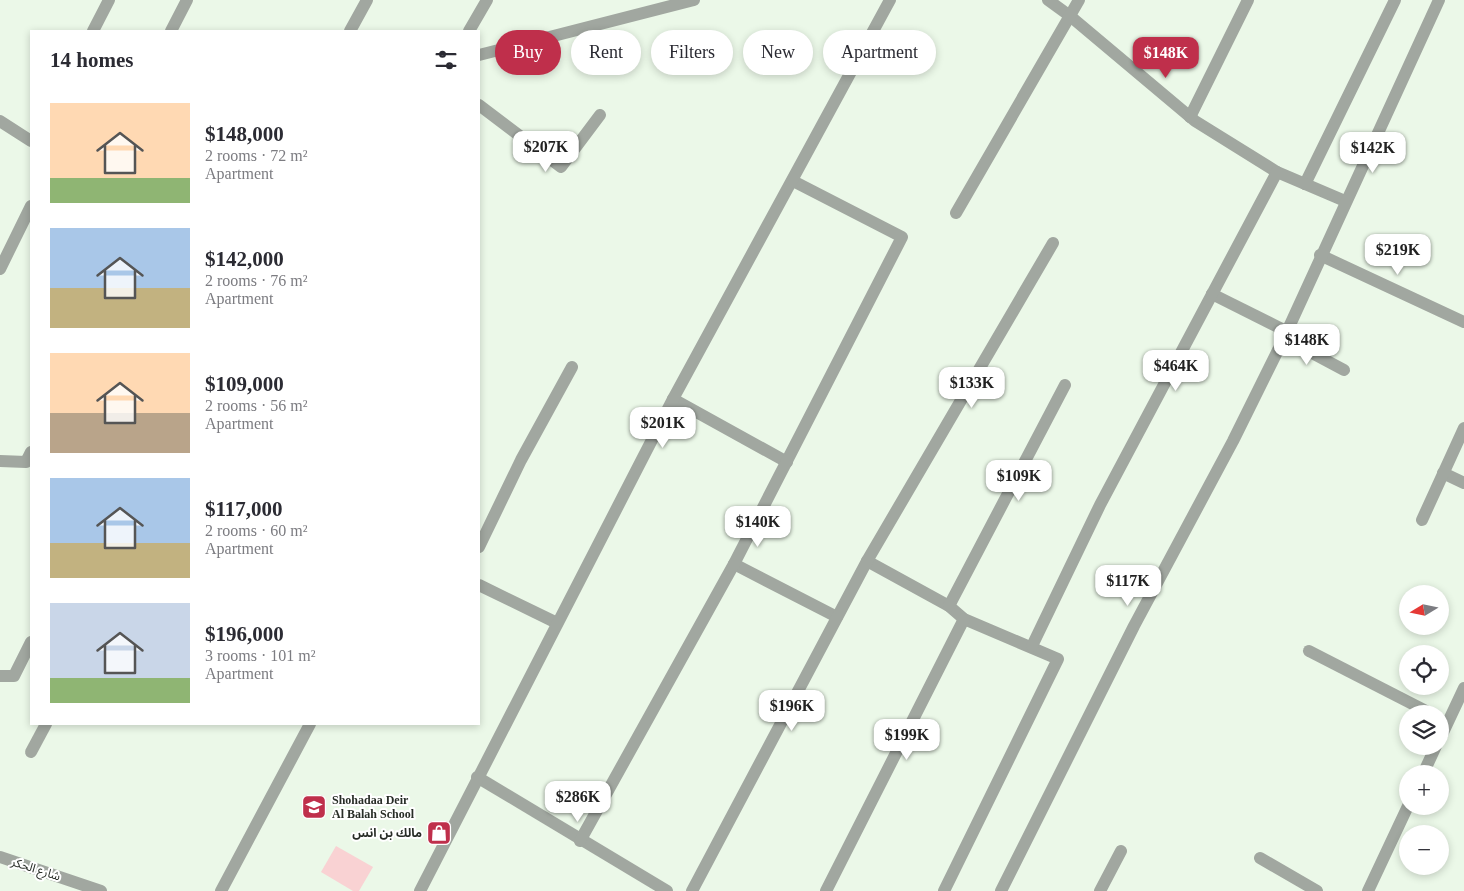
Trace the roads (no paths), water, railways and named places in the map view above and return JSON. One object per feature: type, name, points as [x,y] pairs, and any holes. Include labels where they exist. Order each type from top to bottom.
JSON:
[{"type":"street","points":[[94,30],[109,0]]},
{"type":"street","points":[[171,30],[186,0]]},
{"type":"street","points":[[351,30],[367,0]]},
{"type":"street","points":[[470,30],[487,0]]},
{"type":"street","points":[[480,55],[694,0]]},
{"type":"street","points":[[420,891],[673,399],[890,0]]},
{"type":"street","points":[[1048,0],[1070,16],[1190,117],[1277,172],[1345,202]]},
{"type":"street","points":[[956,213],[1079,0]]},
{"type":"street","points":[[1190,117],[1248,0]]},
{"type":"street","points":[[1305,184],[1395,0]]},
{"type":"street","points":[[1001,891],[1134,626],[1233,441],[1285,335],[1320,255],[1439,0]]},
{"type":"street","points":[[480,107],[561,167],[600,115]]},
{"type":"street","points":[[0,121],[30,140]]},
{"type":"street","points":[[1032,646],[1100,505],[1277,172]]},
{"type":"street","points":[[580,840],[734,564],[902,237],[792,181]]},
{"type":"street","points":[[0,269],[30,208]]},
{"type":"street","points":[[692,891],[867,561],[1053,243]]},
{"type":"street","points":[[1320,255],[1464,322]]},
{"type":"street","points":[[1212,294],[1344,370]]},
{"type":"street","points":[[480,544],[521,460],[572,367]]},
{"type":"street","points":[[949,606],[1065,385]]},
{"type":"street","points":[[673,399],[787,462]]},
{"type":"street","points":[[1422,520],[1464,428]]},
{"type":"street","points":[[0,461],[26,462],[30,454]]},
{"type":"street","points":[[1443,473],[1464,483]]},
{"type":"street","points":[[867,561],[949,606],[964,619],[1058,658],[944,891]]},
{"type":"street","points":[[734,564],[837,617]]},
{"type":"street","points":[[480,585],[557,623]]},
{"type":"street","points":[[826,891],[964,619]]},
{"type":"street","points":[[0,676],[14,676],[30,644]]},
{"type":"street","points":[[1309,652],[1414,705]]},
{"type":"street","points":[[1449,712],[1464,688]]},
{"type":"street","points":[[31,752],[45,725]]},
{"type":"street","points":[[222,891],[309,725]]},
{"type":"street","points":[[477,778],[667,891]]},
{"type":"street","points":[[1368,891],[1404,815]]},
{"type":"street","points":[[1100,891],[1121,851]]},
{"type":"street","name":"شارع الحكر","points":[[0,857],[101,891]]},
{"type":"street","points":[[1260,858],[1317,891]]},
{"type":"place","name":"Shohadaa Deir Al Balah School","points":[[314,807]]},
{"type":"place","name":"مالك بن انس","points":[[439,833]]}]
